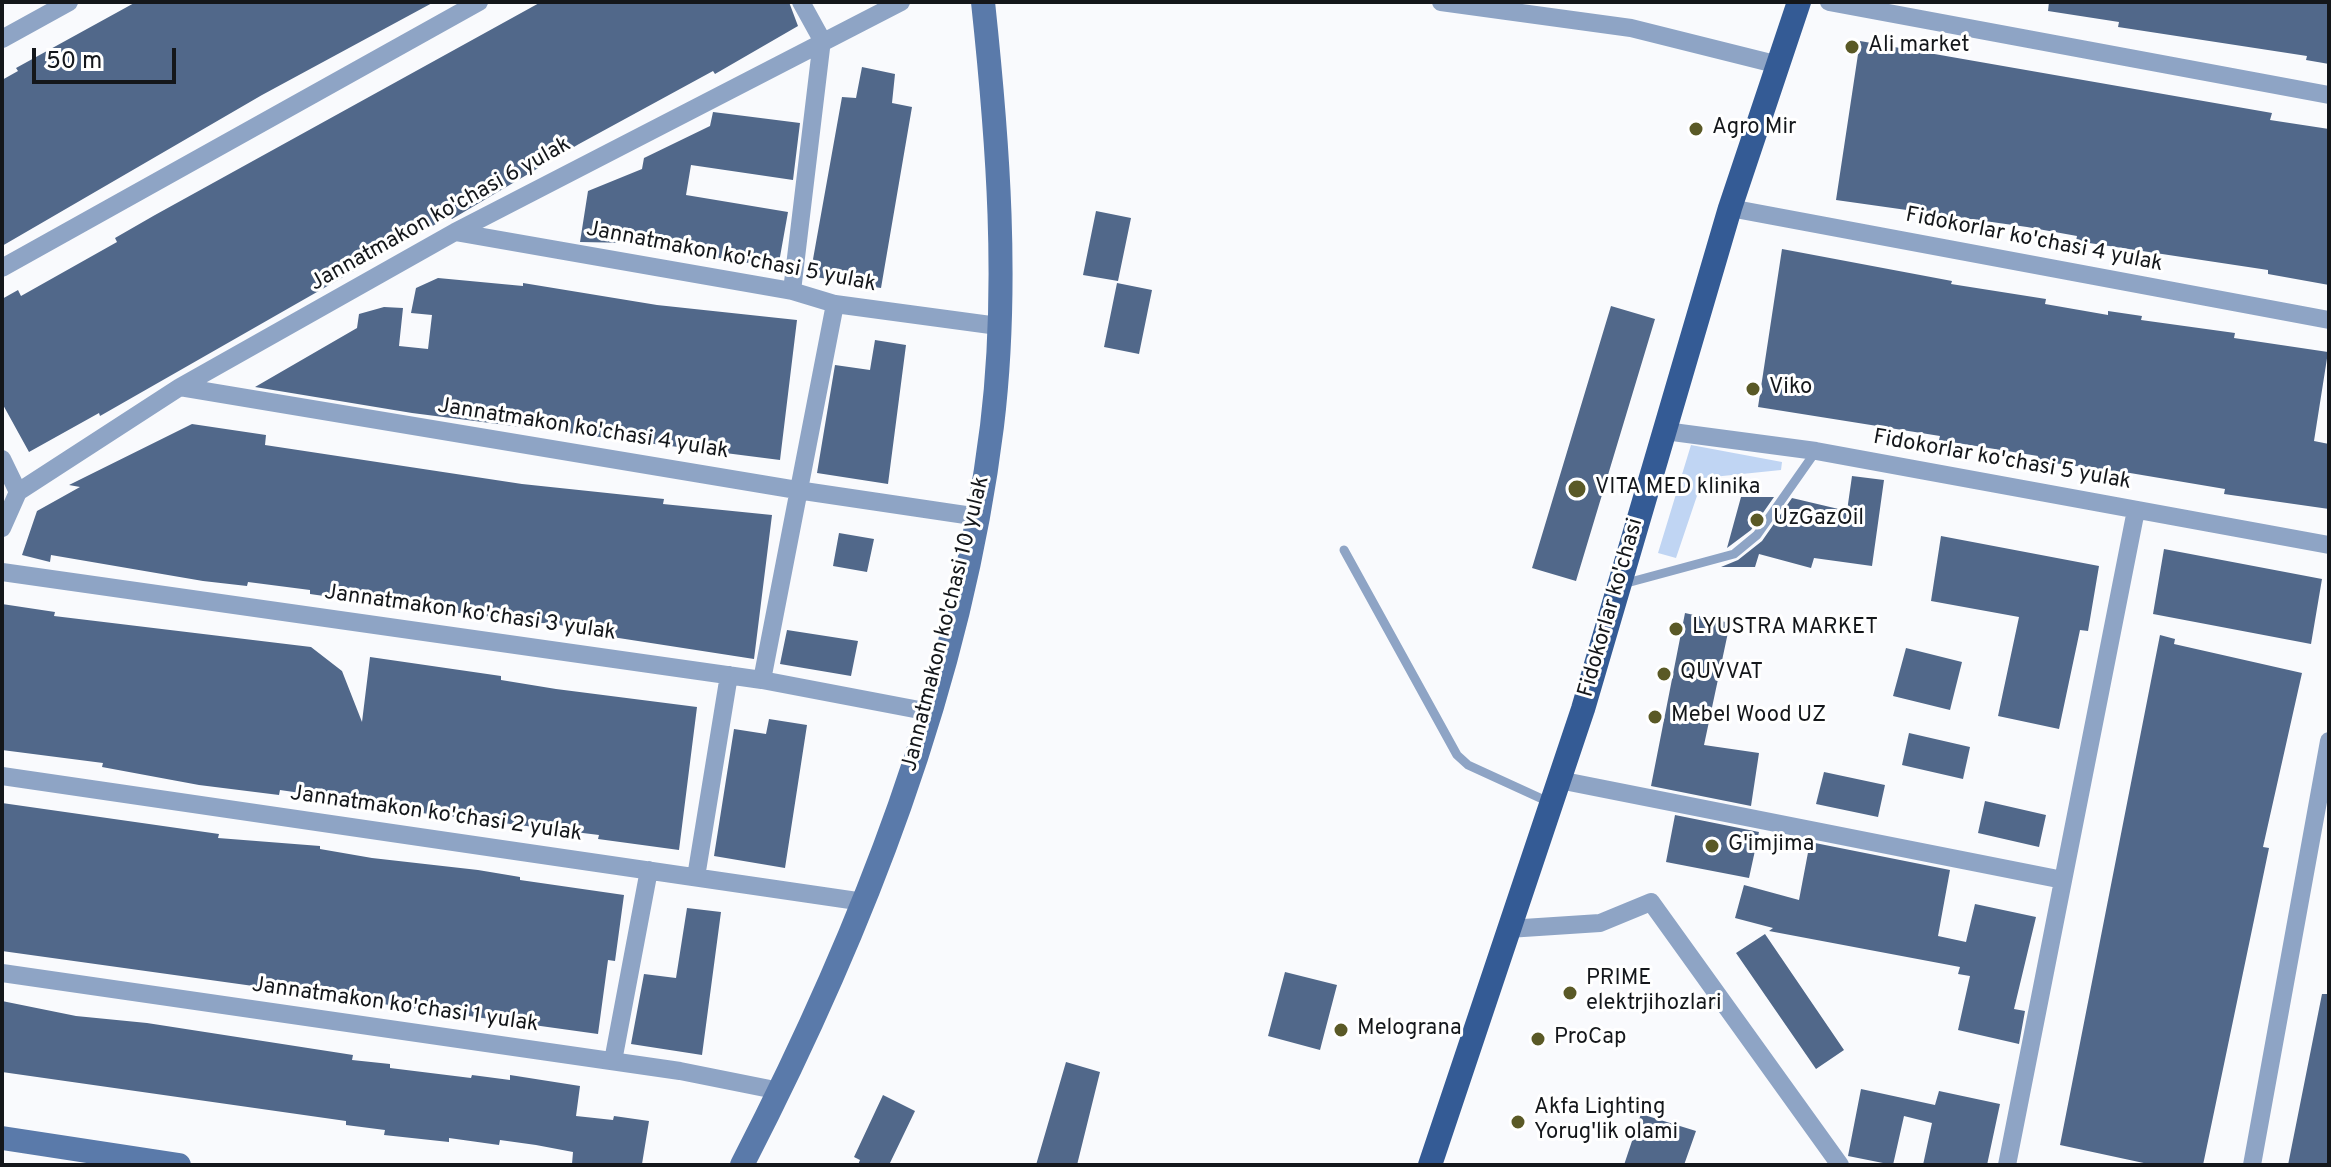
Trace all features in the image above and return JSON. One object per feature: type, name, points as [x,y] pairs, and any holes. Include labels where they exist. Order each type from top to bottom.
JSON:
[{"type":"main road","name":"Fidokorlar ko'chasi","points":[[1430,1165],[1555,791],[1730,208],[1799,2]]},
{"type":"street","points":[[2,39],[69,2]]},
{"type":"street","points":[[2,268],[479,2]]},
{"type":"street","points":[[792,291],[822,40],[801,2]]},
{"type":"street","name":"Jannatmakon ko'chasi 6 yulak","points":[[18,492],[180,387],[455,232],[822,40],[901,2]]},
{"type":"street","name":"Jannatmakon ko'chasi 10 yulak","points":[[742,1165],[780,1091],[864,902],[900,809],[930,712],[979,517],[992,424],[998,326],[997,142],[983,2]]},
{"type":"street","points":[[1441,2],[1631,28],[1779,65]]},
{"type":"street","points":[[1829,2],[2329,95]]},
{"type":"street","name":"Fidokorlar ko'chasi 4 yulak","points":[[1730,208],[2329,320]]},
{"type":"street","name":"Jannatmakon ko'chasi 5 yulak","points":[[455,232],[792,291],[835,304],[998,326]]},
{"type":"street","points":[[762,680],[835,304]]},
{"type":"street","name":"Jannatmakon ko'chasi 4 yulak","points":[[180,387],[797,490],[979,517]]},
{"type":"street","name":"Fidokorlar ko'chasi 5 yulak","points":[[1665,431],[1816,451],[2329,545]]},
{"type":"street","points":[[2,459],[18,492],[2,528]]},
{"type":"street","points":[[2007,1165],[2136,510]]},
{"type":"street","name":"Jannatmakon ko'chasi 3 yulak","points":[[2,572],[729,675],[930,712]]},
{"type":"street","points":[[696,877],[729,675]]},
{"type":"street","points":[[2252,1165],[2329,741]]},
{"type":"street","name":"Jannatmakon ko'chasi 2 yulak","points":[[2,776],[864,902]]},
{"type":"street","points":[[1555,791],[2063,880]]},
{"type":"street","points":[[613,1061],[649,870]]},
{"type":"street","points":[[1508,929],[1600,923],[1651,902],[1840,1165]]},
{"type":"street","name":"Jannatmakon ko'chasi 1 yulak","points":[[2,973],[613,1061],[780,1091]]},
{"type":"street","points":[[2,1138],[179,1165]]},
{"type":"lane","points":[[1619,585],[1734,554],[1764,526],[1816,451]]},
{"type":"lane","points":[[1344,550],[1457,755],[1468,765],[1555,791]]},
{"type":"shaded area","points":[[1691,445],[1782,462],[1781,470],[1703,478],[1676,558],[1658,553]]},
{"type":"building","points":[[136,2],[434,2],[262,95],[2,246],[2,80],[18,71],[16,68]]},
{"type":"building","points":[[541,2],[789,2],[798,26],[715,74],[713,71],[579,144],[452,219],[450,216],[100,416],[99,413],[29,452],[2,403],[2,299],[18,290],[21,296],[117,242],[115,238],[155,215]]},
{"type":"building","points":[[2049,2],[2329,2],[2329,64],[2306,60],[2307,56],[2118,27],[2119,22],[2048,11]]},
{"type":"building","points":[[1860,41],[2272,113],[2270,120],[2329,129],[2329,285],[2268,274],[2268,270],[2076,241],[2077,236],[2027,227],[1836,200]]},
{"type":"building","points":[[862,67],[895,74],[892,103],[912,107],[881,288],[810,276],[842,97],[856,98]]},
{"type":"building","points":[[713,112],[800,123],[793,180],[691,165],[686,195],[788,212],[778,268],[632,243],[580,242],[588,191],[642,169],[644,158],[710,126]]},
{"type":"building","points":[[1096,211],[1131,218],[1118,281],[1083,275]]},
{"type":"building","points":[[1782,249],[1952,281],[1951,284],[2046,299],[2045,304],[2108,315],[2108,311],[2142,316],[2141,320],[2235,333],[2234,338],[2328,352],[2314,441],[2329,444],[2329,509],[2224,494],[2225,489],[2130,473],[2037,461],[2038,456],[1939,440],[1940,436],[1758,407]]},
{"type":"building","points":[[438,278],[523,286],[523,283],[657,305],[797,320],[780,460],[412,413],[255,387],[357,328],[359,314],[384,307],[403,308],[399,346],[428,349],[432,315],[411,313],[416,288]]},
{"type":"building","points":[[1117,283],[1152,290],[1139,354],[1104,347]]},
{"type":"building","points":[[1611,306],[1655,319],[1576,581],[1532,568]]},
{"type":"building","points":[[875,340],[906,345],[888,484],[817,473],[835,365],[870,370]]},
{"type":"building","points":[[192,424],[266,435],[265,445],[522,484],[664,499],[663,504],[772,515],[754,659],[567,630],[567,626],[346,596],[345,599],[310,594],[310,590],[248,582],[247,586],[203,581],[51,555],[50,562],[22,555],[37,511],[80,487],[69,485]]},
{"type":"building","points":[[1852,476],[1884,480],[1872,566],[1814,558],[1811,568],[1759,554],[1755,567],[1721,567],[1738,560],[1762,541],[1792,498],[1847,511]]},
{"type":"building","points":[[1741,497],[1774,497],[1751,530],[1727,548]]},
{"type":"building","points":[[839,533],[874,539],[867,572],[833,566]]},
{"type":"building","points":[[1941,536],[2099,566],[2088,631],[2080,630],[2059,729],[1998,716],[2019,617],[1931,601]]},
{"type":"building","points":[[2164,549],[2322,579],[2311,644],[2153,614]]},
{"type":"building","points":[[2,604],[55,612],[54,616],[311,647],[342,671],[362,722],[370,657],[501,676],[501,680],[556,689],[697,707],[679,850],[598,839],[599,835],[341,803],[342,799],[280,790],[279,795],[199,785],[102,767],[103,763],[2,750]]},
{"type":"building","points":[[1685,613],[1730,623],[1704,745],[1759,753],[1751,806],[1651,786]]},
{"type":"building","points":[[787,630],[858,641],[851,676],[780,664]]},
{"type":"building","points":[[2160,635],[2175,639],[2174,644],[2302,673],[2263,847],[2269,848],[2203,1165],[2153,1165],[2060,1145]]},
{"type":"building","points":[[1906,648],[1962,662],[1950,710],[1893,696]]},
{"type":"building","points":[[769,719],[807,725],[785,868],[714,856],[734,729],[766,734]]},
{"type":"building","points":[[1909,733],[1970,747],[1963,779],[1902,765]]},
{"type":"building","points":[[1824,772],[1885,785],[1878,817],[1816,804]]},
{"type":"building","points":[[1985,801],[2046,815],[2039,847],[1978,833]]},
{"type":"building","points":[[2,803],[219,834],[218,838],[320,846],[320,849],[372,858],[478,870],[520,877],[520,880],[624,895],[615,961],[608,960],[598,1034],[2,951]]},
{"type":"building","name":"G'imjima","points":[[1675,815],[1759,832],[1749,878],[1666,862]]},
{"type":"building","points":[[1810,842],[1950,870],[1938,936],[1966,942],[1975,904],[2036,917],[2014,1009],[2025,1011],[2019,1044],[1958,1030],[1970,976],[1958,974],[1960,967],[1769,931],[1773,928],[1735,918],[1744,885],[1799,900]]},
{"type":"building","points":[[687,908],[721,912],[702,1055],[631,1044],[644,974],[676,978]]},
{"type":"building","points":[[1765,934],[1844,1050],[1816,1069],[1736,953]]},
{"type":"building","points":[[1285,972],[1337,985],[1320,1050],[1268,1036]]},
{"type":"building","points":[[2322,994],[2329,994],[2329,1165],[2288,1165]]},
{"type":"building","points":[[2,1001],[76,1016],[147,1023],[353,1055],[352,1060],[390,1064],[390,1068],[471,1078],[472,1075],[510,1080],[510,1075],[580,1086],[576,1116],[613,1120],[614,1116],[649,1121],[642,1164],[572,1164],[573,1152],[536,1145],[500,1140],[499,1145],[449,1138],[449,1142],[384,1135],[385,1130],[346,1125],[346,1121],[2,1072]]},
{"type":"building","points":[[1066,1062],[1100,1072],[1077,1165],[1036,1165]]},
{"type":"building","points":[[1861,1089],[1935,1105],[1939,1091],[2000,1104],[1987,1165],[1923,1165],[1932,1123],[1904,1116],[1893,1165],[1848,1156]]},
{"type":"building","points":[[883,1095],[915,1111],[889,1165],[858,1165],[860,1160],[854,1157]]},
{"type":"building","points":[[1641,1114],[1696,1131],[1684,1165],[1624,1165]]},
{"type":"place","name":"Ali market","points":[[1852,47]]},
{"type":"place","name":"Agro Mir","points":[[1696,129]]},
{"type":"place","name":"Viko","points":[[1753,389]]},
{"type":"place","name":"VITA MED klinika","points":[[1577,489]]},
{"type":"place","name":"UzGazOil","points":[[1757,520]]},
{"type":"place","name":"LYUSTRA MARKET","points":[[1676,629]]},
{"type":"place","name":"QUVVAT","points":[[1664,674]]},
{"type":"place","name":"Mebel Wood UZ","points":[[1655,717]]},
{"type":"place","name":"G'imjima","points":[[1712,846]]},
{"type":"place","name":"PRIME elektrjihozlari","points":[[1570,993]]},
{"type":"place","name":"Melograna","points":[[1341,1030]]},
{"type":"place","name":"ProCap","points":[[1538,1039]]},
{"type":"place","name":"Akfa Lighting Yorug'lik olami","points":[[1518,1122]]}]
